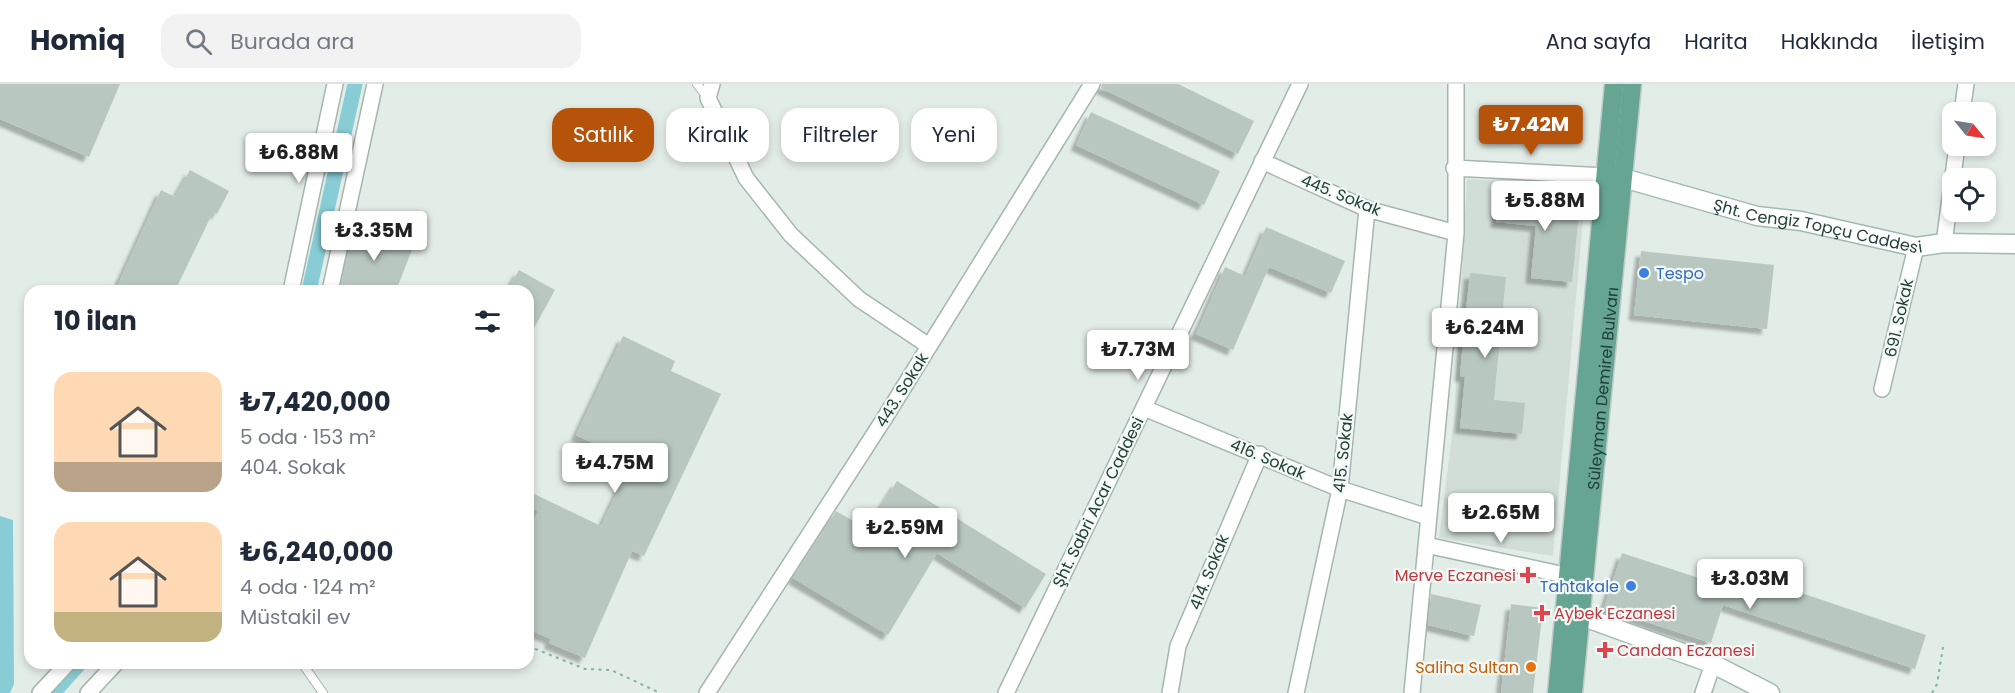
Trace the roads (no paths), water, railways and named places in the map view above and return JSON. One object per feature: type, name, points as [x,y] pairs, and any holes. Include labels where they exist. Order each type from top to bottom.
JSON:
[{"type":"main road","name":"Süleyman Demirel Bulvarı","points":[[1573,693],[1573,615],[1614,177],[1614,84]]},
{"type":"main road","name":"Süleyman Demirel Bulvarı","points":[[1557,693],[1573,615],[1569,576],[1614,177],[1632,84]]},
{"type":"street","points":[[292,285],[335,84]]},
{"type":"street","points":[[331,285],[375,84]]},
{"type":"street","name":"443. Sokak","points":[[707,693],[929,346],[1092,84]]},
{"type":"street","name":"Şht. Sabri Acar Caddesi","points":[[1006,693],[1300,84]]},
{"type":"street","points":[[1412,693],[1456,233],[1456,84]]},
{"type":"street","points":[[1963,102],[1966,84]]},
{"type":"street","points":[[710,91],[746,178],[791,235],[859,299],[929,346]]},
{"type":"street","points":[[1944,243],[1956,156]]},
{"type":"street","name":"445. Sokak","points":[[1262,161],[1367,209],[1456,233]]},
{"type":"street","points":[[1455,168],[1614,177]]},
{"type":"street","name":"Şht. Cengiz Topçu Caddesi","points":[[1614,177],[1757,216],[1801,221],[1916,247],[1944,243],[2015,244]]},
{"type":"street","name":"415. Sokak","points":[[1296,693],[1340,489],[1367,209]]},
{"type":"street","name":"691. Sokak","points":[[1882,389],[1916,247]]},
{"type":"street","name":"416. Sokak","points":[[1144,408],[1340,489],[1428,517]]},
{"type":"street","name":"414. Sokak","points":[[1170,693],[1178,646],[1260,454]]},
{"type":"street","points":[[1426,545],[1569,576]]},
{"type":"street","points":[[1573,615],[1713,664],[1770,693]]},
{"type":"street","points":[[1703,693],[1713,664]]},
{"type":"street","points":[[40,693],[62,669]]},
{"type":"street","points":[[88,693],[110,669]]},
{"type":"lane","points":[[697,84],[710,91]]},
{"type":"lane","points":[[306,669],[323,693]]},
{"type":"water","points":[[0,516],[13,520],[14,684],[10,693],[0,693]]},
{"type":"waterway","points":[[310,285],[355,84]]},
{"type":"waterway","points":[[53,693],[75,669]]},
{"type":"place","name":"Tespo","points":[[1644,273]]},
{"type":"place","name":"Merve Eczanesi","points":[[1528,575]]},
{"type":"place","name":"Tahtakale","points":[[1631,586]]},
{"type":"place","name":"Aybek Eczanesi","points":[[1542,613]]},
{"type":"place","name":"Candan Eczanesi","points":[[1605,650]]},
{"type":"place","name":"Saliha Sultan","points":[[1531,667]]}]
